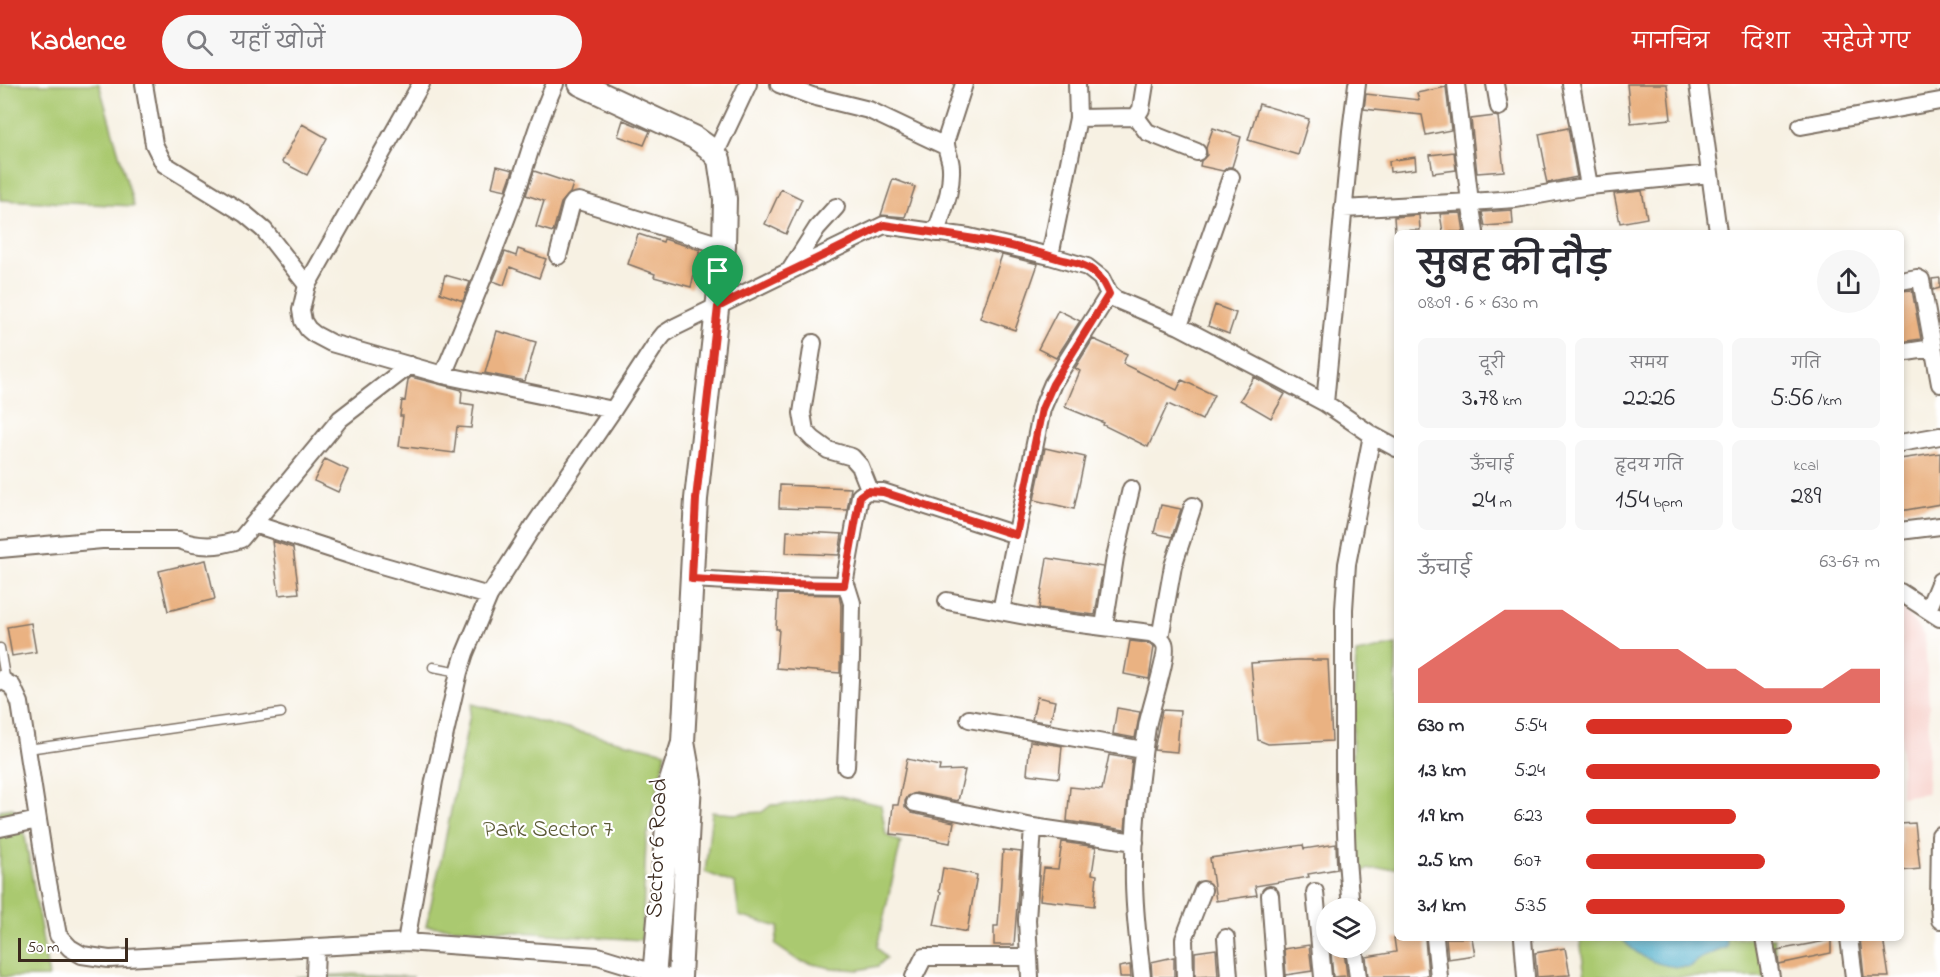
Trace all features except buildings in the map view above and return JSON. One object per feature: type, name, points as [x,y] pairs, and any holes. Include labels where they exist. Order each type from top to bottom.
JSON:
[{"type":"street","points":[[144,84],[154,144],[164,164],[252,219],[264,230],[307,285]]},
{"type":"street","points":[[421,84],[307,285],[301,315],[308,329],[331,343],[443,375],[614,410]]},
{"type":"street","points":[[443,375],[518,187],[543,109],[555,84]]},
{"type":"street","points":[[580,84],[694,137],[719,159],[723,188],[724,246],[696,499],[683,742]]},
{"type":"street","points":[[715,154],[748,84]]},
{"type":"street","points":[[779,84],[814,90],[869,110],[945,146]]},
{"type":"street","points":[[936,233],[952,186],[951,163],[945,146],[964,84]]},
{"type":"street","points":[[1050,256],[1078,118],[1077,84]]},
{"type":"street","points":[[1136,117],[1141,109],[1145,84]]},
{"type":"street","points":[[1324,403],[1357,84]]},
{"type":"street","points":[[1456,84],[1474,230]]},
{"type":"street","points":[[1495,84],[1499,107]]},
{"type":"street","points":[[1571,84],[1589,186]]},
{"type":"street","points":[[1698,84],[1718,230]]},
{"type":"street","points":[[1802,126],[1940,101]]},
{"type":"street","points":[[1078,118],[1136,117]]},
{"type":"street","points":[[1136,117],[1143,128],[1152,135],[1197,152]]},
{"type":"street","points":[[1343,210],[1516,199],[1589,186],[1710,174]]},
{"type":"street","points":[[1179,326],[1232,177]]},
{"type":"street","points":[[558,256],[571,206],[574,202],[579,201],[724,246]]},
{"type":"street","points":[[789,272],[817,228],[836,207]]},
{"type":"street","points":[[406,942],[434,781],[459,672],[489,596],[656,344],[664,334],[675,327],[884,225],[969,237],[1087,267],[1101,278],[1109,294],[1179,326],[1324,403],[1394,447]]},
{"type":"street","points":[[1904,280],[1917,278],[1921,280],[1940,384]]},
{"type":"street","points":[[1001,611],[1042,409],[1053,384],[1109,294]]},
{"type":"street","points":[[813,343],[802,413],[806,431],[813,440],[828,450],[852,457],[860,466],[870,491]]},
{"type":"street","points":[[1904,352],[1934,348]]},
{"type":"street","points":[[0,549],[102,540],[179,540],[190,544],[224,546],[241,539],[340,418],[410,365]]},
{"type":"street","points":[[1350,898],[1344,778],[1344,609],[1347,564],[1372,435]]},
{"type":"street","points":[[1904,442],[1940,436]]},
{"type":"street","points":[[1104,626],[1115,557],[1131,489]]},
{"type":"street","points":[[844,585],[860,496],[864,492],[883,492],[1016,535]]},
{"type":"street","points":[[1160,638],[1173,566],[1193,506]]},
{"type":"street","points":[[254,524],[374,563],[489,596]]},
{"type":"street","points":[[1904,530],[1940,526]]},
{"type":"street","points":[[692,579],[844,585],[847,587],[852,603],[846,767]]},
{"type":"street","points":[[1904,595],[1934,614],[1940,581]]},
{"type":"street","points":[[947,601],[1042,619],[1150,633],[1165,643],[1166,654],[1149,717],[1143,750],[1135,842],[1135,908],[1142,977]]},
{"type":"street","points":[[3,681],[12,686],[20,703],[58,935],[70,948],[82,955],[109,959],[406,942],[598,956],[659,975]]},
{"type":"street","points":[[969,719],[1143,750]]},
{"type":"street","name":"Sector 6 Road","points":[[659,975],[671,782],[683,742]]},
{"type":"street","name":"Sector 6 Road","points":[[680,977],[690,781],[683,742]]},
{"type":"street","points":[[915,803],[1033,827],[1135,842]]},
{"type":"street","points":[[0,828],[38,820]]},
{"type":"street","points":[[1030,977],[1027,920],[1033,827]]},
{"type":"street","points":[[1940,835],[1940,920]]},
{"type":"street","points":[[1185,977],[1184,939],[1203,890]]},
{"type":"street","points":[[1315,892],[1323,977]]},
{"type":"street","points":[[1270,895],[1276,977]]},
{"type":"street","points":[[1226,938],[1229,977]]},
{"type":"street","points":[[1435,941],[1439,977]]},
{"type":"street","points":[[1522,941],[1526,977]]},
{"type":"street","points":[[1765,941],[1771,977]]},
{"type":"street","points":[[1849,941],[1854,977]]},
{"type":"street","points":[[315,977],[316,947]]},
{"type":"street","points":[[914,977],[924,957],[1028,957]]},
{"type":"street","points":[[1355,958],[1358,977]]},
{"type":"lane","points":[[0,648],[3,681]]},
{"type":"lane","points":[[433,667],[459,672]]},
{"type":"lane","points":[[28,749],[281,713]]},
{"type":"shaded area","points":[[1904,609],[1925,637],[1929,705],[1927,793],[1904,797]]},
{"type":"green space","points":[[0,84],[99,84],[134,206],[0,200]]},
{"type":"green space","points":[[1394,645],[1394,868],[1369,869],[1355,874],[1351,789],[1356,653]]},
{"type":"green space","name":"Park Sector 7","points":[[472,704],[666,752],[646,842],[642,940],[426,926]]},
{"type":"green space","points":[[836,795],[881,805],[886,835],[901,842],[877,947],[886,958],[878,966],[859,970],[831,968],[799,961],[775,945],[779,927],[739,916],[735,884],[705,872],[712,812],[734,814],[762,812],[771,805],[792,804]]},
{"type":"green space","points":[[13,808],[25,836],[49,977],[0,977],[0,810]]},
{"type":"green space","points":[[1580,941],[1774,941],[1777,977],[1585,977]]},
{"type":"green space","points":[[354,974],[413,977],[296,977]]},
{"type":"water","points":[[1624,941],[1726,941],[1727,947],[1701,958],[1690,967],[1680,967],[1652,961]]},
{"type":"route","points":[[884,225],[969,237],[1087,267],[1101,278],[1109,294],[1053,384],[1042,409],[1016,535],[883,492],[867,491],[860,496],[844,585],[692,579],[696,499],[718,307],[884,225]]}]
